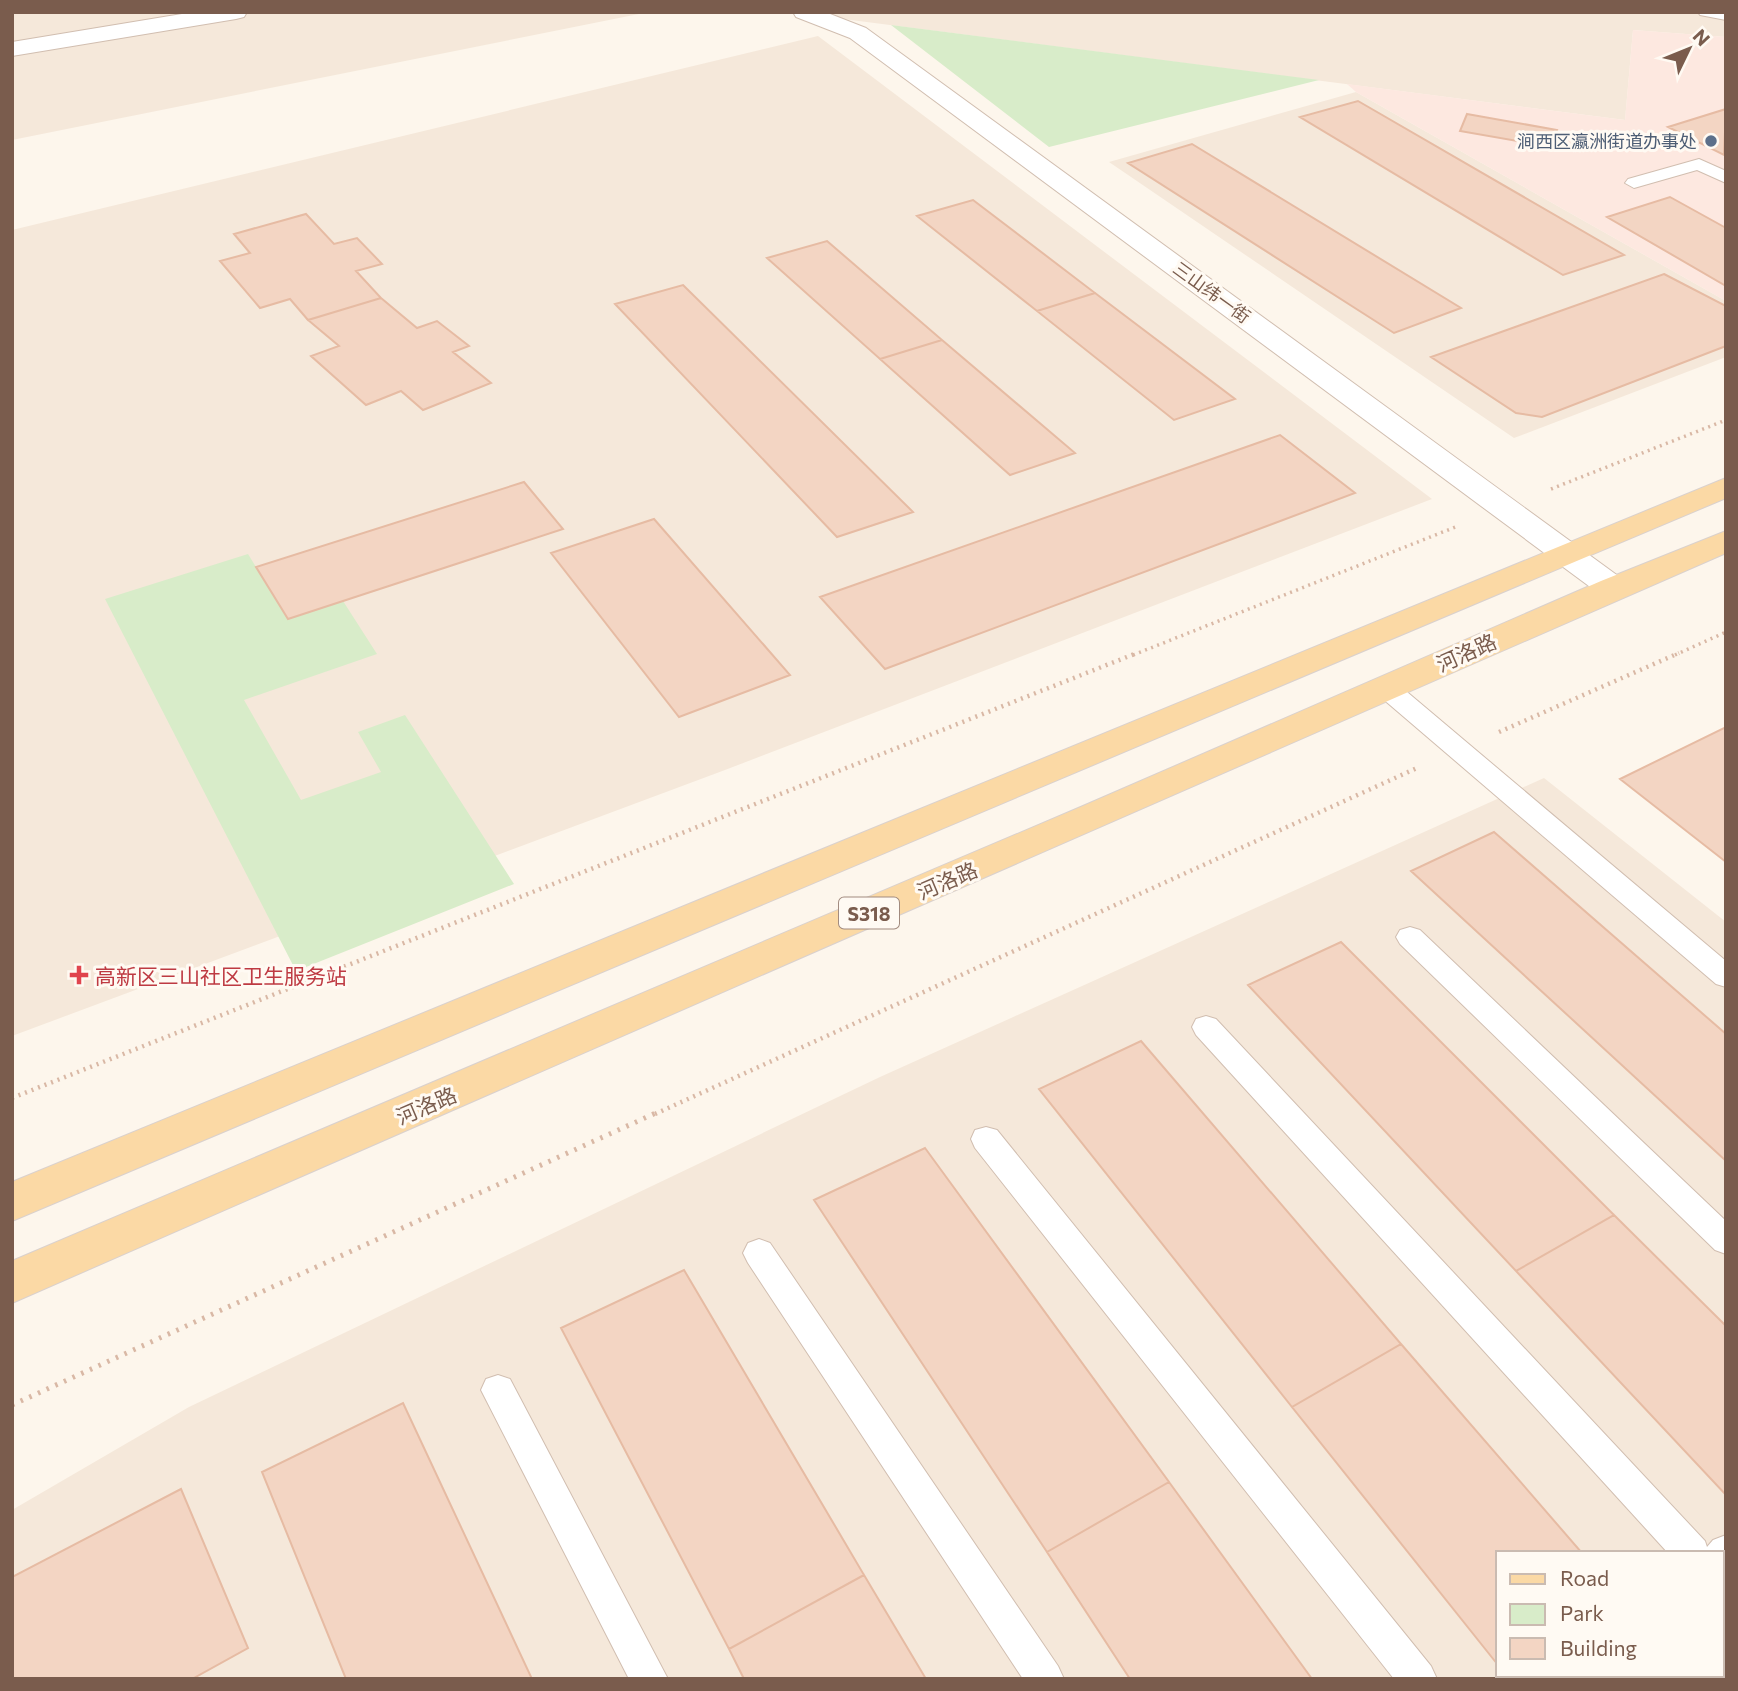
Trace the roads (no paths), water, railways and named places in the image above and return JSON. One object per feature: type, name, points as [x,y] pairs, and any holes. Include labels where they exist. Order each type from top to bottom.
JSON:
[{"type":"main road","points":[[12,1202],[1726,487]]},
{"type":"main road","name":"河洛路","points":[[12,1283],[1096,815],[1613,587],[1726,541]]},
{"type":"street","points":[[12,49],[236,12]]},
{"type":"street","name":"三山纬一街","points":[[804,12],[858,33],[1613,587]]},
{"type":"lane","points":[[1705,12],[1726,16]]},
{"type":"lane","points":[[1634,183],[1699,164],[1726,178]]},
{"type":"lane","points":[[1385,687],[1726,977]]},
{"type":"lane","points":[[1410,937],[1726,1241]]},
{"type":"lane","points":[[1206,1027],[1690,1551]]},
{"type":"lane","points":[[986,1139],[1418,1679]]},
{"type":"lane","points":[[759,1253],[1045,1679]]},
{"type":"lane","points":[[498,1390],[649,1679]]},
{"type":"place","name":"涧西区瀛洲街道办事处","points":[[1711,141]]},
{"type":"place","name":"高新区三山社区卫生服务站","points":[[79,975]]}]
